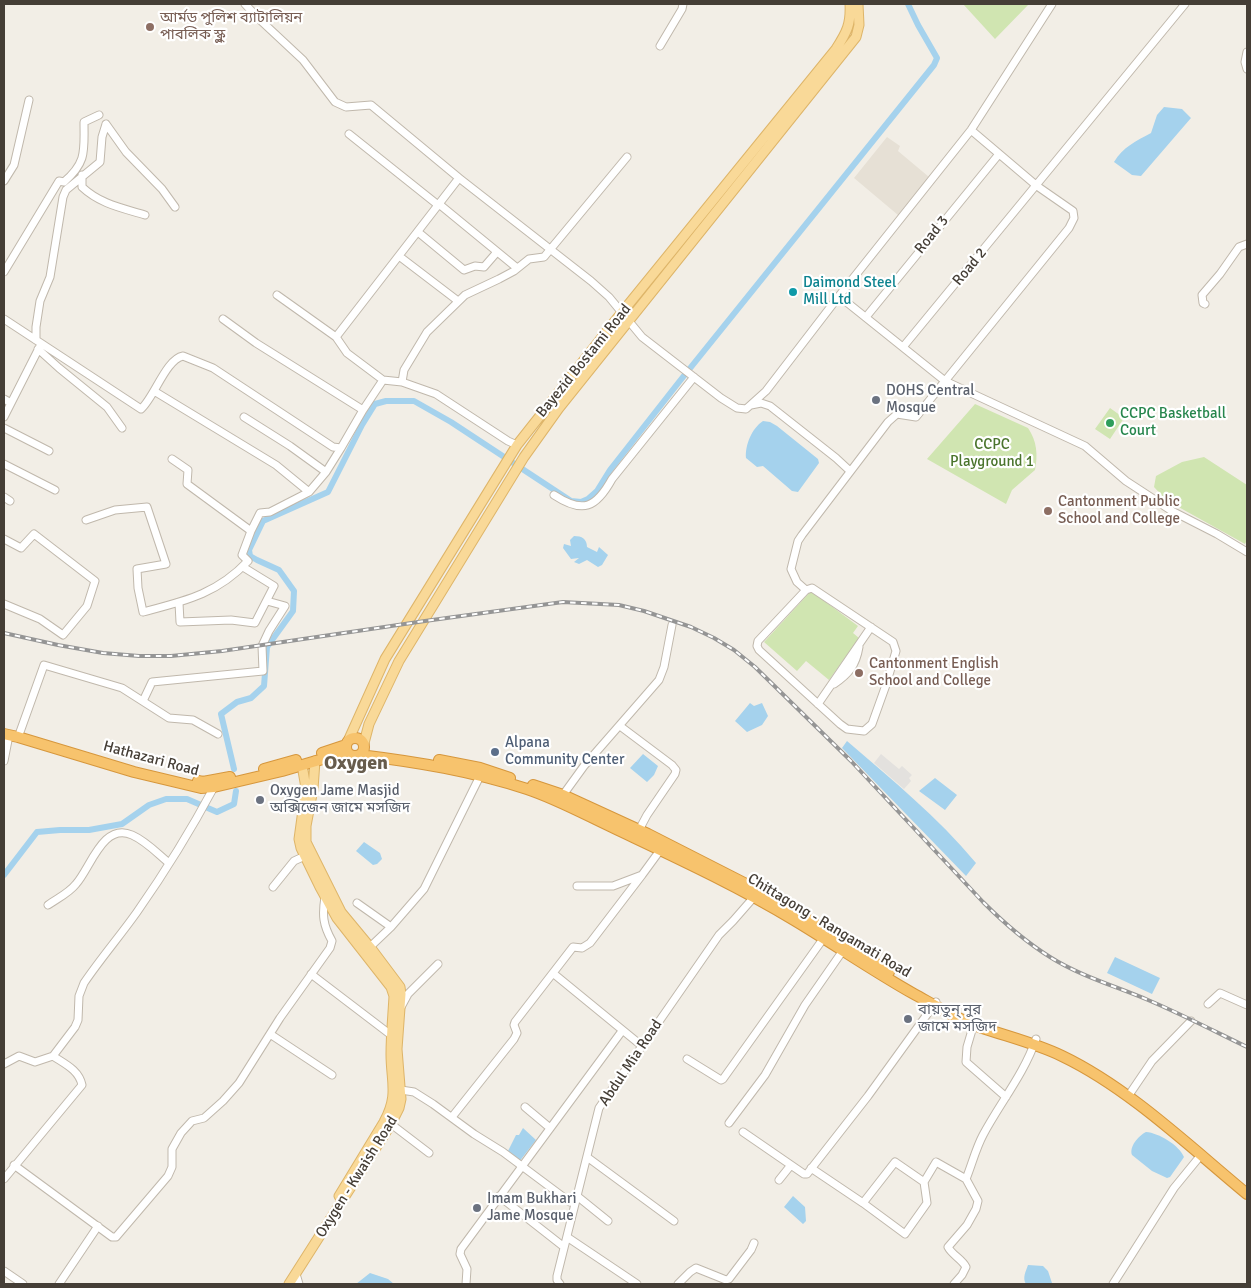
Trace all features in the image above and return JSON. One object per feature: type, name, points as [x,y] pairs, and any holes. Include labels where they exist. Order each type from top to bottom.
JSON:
[{"type":"highway","name":"Hathazari Road","points":[[6,733],[20,732],[169,775],[203,782],[244,775],[355,748]]},
{"type":"highway","name":"Hathazari Road","points":[[6,733],[183,785],[201,788],[214,788],[302,765],[355,748]]},
{"type":"highway","name":"Chittagong - Rangamati Road","points":[[355,748],[480,776],[528,790],[570,807],[660,849],[754,897],[823,938],[845,948]]},
{"type":"highway","name":"Chittagong - Rangamati Road","points":[[355,748],[411,754],[480,768],[563,795],[639,830],[754,888],[845,948],[935,1003],[974,1022],[1035,1042],[1057,1047],[1079,1057],[1131,1092],[1247,1187]]},
{"type":"highway","name":"Chittagong - Rangamati Road","points":[[1035,1042],[1107,1082],[1201,1155],[1247,1194]]},
{"type":"main road","name":"Bayezid Bostami Road","points":[[355,748],[385,660],[516,447],[622,312],[836,49],[846,34],[851,19],[850,4]]},
{"type":"main road","name":"Bayezid Bostami Road","points":[[355,748],[400,661],[524,457],[559,408],[856,37],[858,4]]},
{"type":"main road","name":"Oxygen - Kwaish Road","points":[[289,1284],[391,1124],[399,1108],[401,1090],[397,1049],[402,994],[400,987],[341,912],[306,842],[306,826],[313,789],[315,761]]},
{"type":"main road","name":"Oxygen - Kwaish Road","points":[[281,1284],[328,1214],[389,1112],[394,1091],[391,1059],[393,991],[337,918],[305,856],[299,839],[306,788],[302,765]]},
{"type":"street","points":[[245,4],[303,60],[335,102],[346,107],[371,105],[459,178],[591,281],[622,312],[642,337],[689,374],[737,408],[746,409],[766,391],[971,130],[1052,4]]},
{"type":"street","points":[[660,46],[682,9],[683,4]]},
{"type":"street","name":"Road 2","points":[[903,347],[1185,4]]},
{"type":"street","points":[[1247,52],[1247,65]]},
{"type":"street","points":[[4,181],[14,165],[29,100]]},
{"type":"street","points":[[4,272],[60,181],[64,182],[81,164],[84,122],[99,114]]},
{"type":"street","points":[[4,417],[38,344],[36,327],[40,301],[50,277],[63,197],[66,190],[100,162],[102,137],[106,124],[126,152],[162,189],[175,206]]},
{"type":"street","points":[[806,590],[797,582],[791,569],[798,541],[888,422],[897,414],[916,417],[1069,228],[1074,218],[1073,211],[1036,186],[971,130]]},
{"type":"street","points":[[349,134],[516,268]]},
{"type":"street","name":"Road 3","points":[[866,317],[999,154]]},
{"type":"street","points":[[402,382],[404,370],[427,332],[458,301],[465,295],[499,279],[529,258],[544,257],[627,157]]},
{"type":"street","points":[[82,175],[82,187],[92,196],[112,206],[145,215]]},
{"type":"street","points":[[336,337],[459,178]]},
{"type":"street","points":[[418,232],[464,270],[475,266],[484,267],[497,252]]},
{"type":"street","points":[[1205,304],[1203,303],[1202,295],[1239,247],[1247,244]]},
{"type":"street","points":[[400,256],[458,301]]},
{"type":"street","points":[[277,295],[336,337],[347,353],[383,380],[402,382],[436,394],[516,447]]},
{"type":"street","points":[[839,296],[945,381],[1085,446],[1126,481],[1172,511],[1247,552]]},
{"type":"street","points":[[4,319],[38,344],[140,409],[143,408],[172,364],[183,356],[213,368],[333,447],[341,448]]},
{"type":"street","points":[[223,319],[256,343],[362,410]]},
{"type":"street","points":[[38,344],[59,368],[107,407],[122,428]]},
{"type":"street","points":[[554,495],[574,505],[585,506],[597,502],[689,374]]},
{"type":"street","points":[[86,520],[114,510],[147,507],[166,564],[138,569],[138,588],[143,612],[178,603],[212,590],[236,574],[248,561],[242,555],[260,513],[270,512],[309,492],[326,472],[362,410],[383,380]]},
{"type":"street","points":[[154,391],[276,465],[309,492]]},
{"type":"street","points":[[4,399],[11,403]]},
{"type":"street","points":[[751,405],[761,403],[770,406],[850,471]]},
{"type":"street","points":[[244,417],[290,446],[326,472]]},
{"type":"street","points":[[4,428],[49,451]]},
{"type":"street","points":[[172,459],[188,470],[187,484],[251,531]]},
{"type":"street","points":[[4,464],[55,490]]},
{"type":"street","points":[[4,539],[21,548],[34,534],[95,581],[87,606],[63,635],[40,619],[4,604]]},
{"type":"street","points":[[178,603],[180,622],[231,620],[256,623],[274,586],[242,567]]},
{"type":"street","points":[[814,588],[893,642],[896,651],[872,724],[864,731],[847,729],[759,650],[757,646],[758,641],[806,590],[814,588]]},
{"type":"street","points":[[143,701],[152,682],[263,672],[262,646],[268,630],[285,606],[266,601]]},
{"type":"street","points":[[563,795],[590,759],[659,680],[664,667],[672,624]]},
{"type":"street","points":[[818,704],[871,627]]},
{"type":"street","points":[[20,732],[44,664],[122,688],[169,718],[193,720],[218,734]]},
{"type":"street","points":[[620,726],[676,770],[676,774],[647,815],[639,830]]},
{"type":"street","points":[[4,761],[6,733]]},
{"type":"street","points":[[370,947],[391,927],[424,889],[480,776]]},
{"type":"street","points":[[4,1064],[19,1056],[35,1062],[53,1056],[75,1027],[78,1020],[79,996],[84,983],[139,909],[198,817],[214,788]]},
{"type":"street","points":[[48,905],[70,891],[78,882],[108,837],[121,832],[132,835],[169,863]]},
{"type":"street","points":[[452,1118],[514,1039],[517,1033],[514,1025],[515,1022],[554,974],[573,946],[582,948],[590,944],[660,849]]},
{"type":"street","points":[[274,886],[294,861],[305,856]]},
{"type":"street","points":[[577,886],[613,886],[642,875]]},
{"type":"street","points":[[14,1165],[112,1237],[116,1237],[168,1176],[172,1167],[172,1149],[181,1133],[192,1121],[204,1118],[223,1102],[330,948],[332,941],[324,926],[323,906],[325,897]]},
{"type":"street","name":"Abdul Mia Road","points":[[560,1284],[557,1276],[599,1108],[718,935],[754,897]]},
{"type":"street","points":[[357,903],[391,927]]},
{"type":"street","points":[[687,1059],[721,1080],[723,1079],[823,938]]},
{"type":"street","points":[[729,1123],[765,1075],[805,1004],[845,948]]},
{"type":"street","points":[[400,1008],[408,994],[438,964]]},
{"type":"street","points":[[311,974],[391,1035]]},
{"type":"street","points":[[554,974],[642,1046]]},
{"type":"street","points":[[1208,1004],[1220,993],[1247,1004]]},
{"type":"street","points":[[743,1132],[806,1174],[868,1096],[935,1003]]},
{"type":"street","points":[[1131,1092],[1152,1061],[1191,1021]]},
{"type":"street","points":[[974,1022],[967,1047],[966,1062],[1006,1097]]},
{"type":"street","points":[[466,1284],[466,1268],[460,1254],[461,1249],[622,1031]]},
{"type":"street","points":[[270,1034],[332,1075]]},
{"type":"street","points":[[966,1178],[982,1137],[1035,1042]]},
{"type":"street","points":[[4,1179],[82,1085],[81,1078],[76,1072],[53,1056]]},
{"type":"street","points":[[401,1090],[414,1092],[570,1202]]},
{"type":"street","points":[[525,1107],[550,1128]]},
{"type":"street","points":[[391,1124],[429,1153]]},
{"type":"street","points":[[1112,1284],[1174,1188],[1201,1155]]},
{"type":"street","points":[[587,1157],[674,1221]]},
{"type":"street","points":[[863,1203],[895,1162],[924,1182]]},
{"type":"street","points":[[811,1168],[905,1234],[927,1203],[924,1182],[936,1162],[966,1178],[978,1201],[976,1210],[967,1225],[948,1247],[966,1267],[962,1276],[954,1284]]},
{"type":"street","points":[[779,1180],[791,1165]]},
{"type":"street","points":[[499,1196],[564,1247]]},
{"type":"street","points":[[577,1196],[608,1221]]},
{"type":"street","points":[[59,1284],[98,1226]]},
{"type":"street","points":[[567,1237],[637,1284]]},
{"type":"street","points":[[678,1284],[696,1268],[726,1280],[729,1279],[751,1250],[754,1242]]},
{"type":"street","points":[[4,1271],[24,1284]]},
{"type":"street","points":[[296,1274],[299,1284]]},
{"type":"shaded area","points":[[887,137],[900,146],[898,151],[929,177],[898,215],[854,178]]},
{"type":"shaded area","points":[[881,754],[899,769],[902,766],[912,775],[909,778],[911,781],[904,789],[874,763]]},
{"type":"green space","points":[[963,4],[1029,4],[995,39]]},
{"type":"green space","name":"CCPC Playground 1","points":[[975,404],[1028,428],[1035,443],[1035,470],[1012,490],[1006,504],[927,459]]},
{"type":"green space","name":"CCPC Basketball Court","points":[[1110,408],[1124,418],[1110,439],[1095,429]]},
{"type":"green space","points":[[1204,457],[1247,485],[1247,540],[1245,544],[1166,500],[1154,487],[1156,476],[1182,462]]},
{"type":"green space","points":[[811,591],[858,626],[853,633],[859,638],[829,680],[806,661],[797,671],[764,642]]},
{"type":"water","points":[[1164,107],[1182,109],[1191,118],[1141,176],[1132,175],[1114,162],[1126,148],[1151,133],[1157,115]]},
{"type":"water","points":[[763,421],[777,426],[818,459],[819,463],[798,492],[792,491],[763,466],[757,467],[746,458],[750,437]]},
{"type":"water","points":[[574,536],[584,538],[587,547],[597,552],[599,547],[608,555],[602,565],[598,567],[587,560],[579,564],[574,562],[579,558],[571,559],[563,548],[564,544],[571,546],[570,540]]},
{"type":"water","points":[[750,703],[754,706],[762,703],[768,716],[762,725],[747,732],[735,721]]},
{"type":"water","points":[[847,741],[914,799],[976,863],[966,876],[842,748]]},
{"type":"water","points":[[643,754],[658,766],[654,775],[647,782],[630,768]]},
{"type":"water","points":[[935,778],[957,795],[945,810],[919,791]]},
{"type":"water","points":[[364,842],[380,853],[382,859],[377,864],[373,865],[356,851]]},
{"type":"water","points":[[1115,957],[1160,978],[1152,994],[1107,973]]},
{"type":"water","points":[[523,1128],[536,1140],[519,1162],[507,1153],[516,1135],[519,1135]]},
{"type":"water","points":[[1146,1132],[1168,1140],[1178,1148],[1184,1157],[1170,1177],[1167,1178],[1152,1171],[1132,1155],[1131,1152],[1135,1142]]},
{"type":"water","points":[[793,1196],[805,1207],[806,1221],[803,1224],[784,1207]]},
{"type":"water","points":[[1028,1265],[1043,1266],[1048,1271],[1052,1283],[1026,1284],[1024,1277]]},
{"type":"water","points":[[370,1273],[388,1279],[394,1284],[356,1284]]},
{"type":"waterway","points":[[234,769],[221,714],[237,702],[251,698],[264,686],[267,647],[293,611],[294,591],[279,570],[250,556],[249,550],[263,521],[328,492],[362,425],[375,404],[386,401],[414,401],[451,422],[571,501],[581,502],[588,499],[597,491],[610,470],[679,382],[934,65],[937,58],[908,4]]},
{"type":"waterway","points":[[4,875],[37,832],[89,830],[122,824],[149,805],[166,799],[187,799],[217,812],[234,804],[236,791]]},
{"type":"railway","points":[[4,633],[103,653],[171,656],[222,651],[563,602],[619,605],[644,611],[691,627],[714,638],[734,650],[755,667],[851,761],[983,902],[1032,945],[1073,970],[1160,1005],[1247,1047]]},
{"type":"place","name":"আর্মড পুলিশ ব্যাটালিয়ন পাবলিক স্কুল","points":[[150,27]]},
{"type":"place","name":"Daimond Steel Mill Ltd","points":[[793,292]]},
{"type":"place","name":"DOHS Central Mosque","points":[[876,400]]},
{"type":"place","name":"CCPC Basketball Court","points":[[1110,423]]},
{"type":"place","name":"Cantonment Public School and College","points":[[1048,511]]},
{"type":"place","name":"Cantonment English School and College","points":[[859,673]]},
{"type":"place","name":"Alpana Community Center","points":[[495,752]]},
{"type":"place","name":"Oxygen Jame Masjid অক্সিজেন জামে মসজিদ","points":[[260,800]]},
{"type":"place","name":"বায়তুন্ নুর জামে মসজিদ","points":[[908,1019]]},
{"type":"place","name":"Imam Bukhari Jame Mosque","points":[[477,1208]]},
{"type":"district","name":"Oxygen","points":[[356,764]]}]
